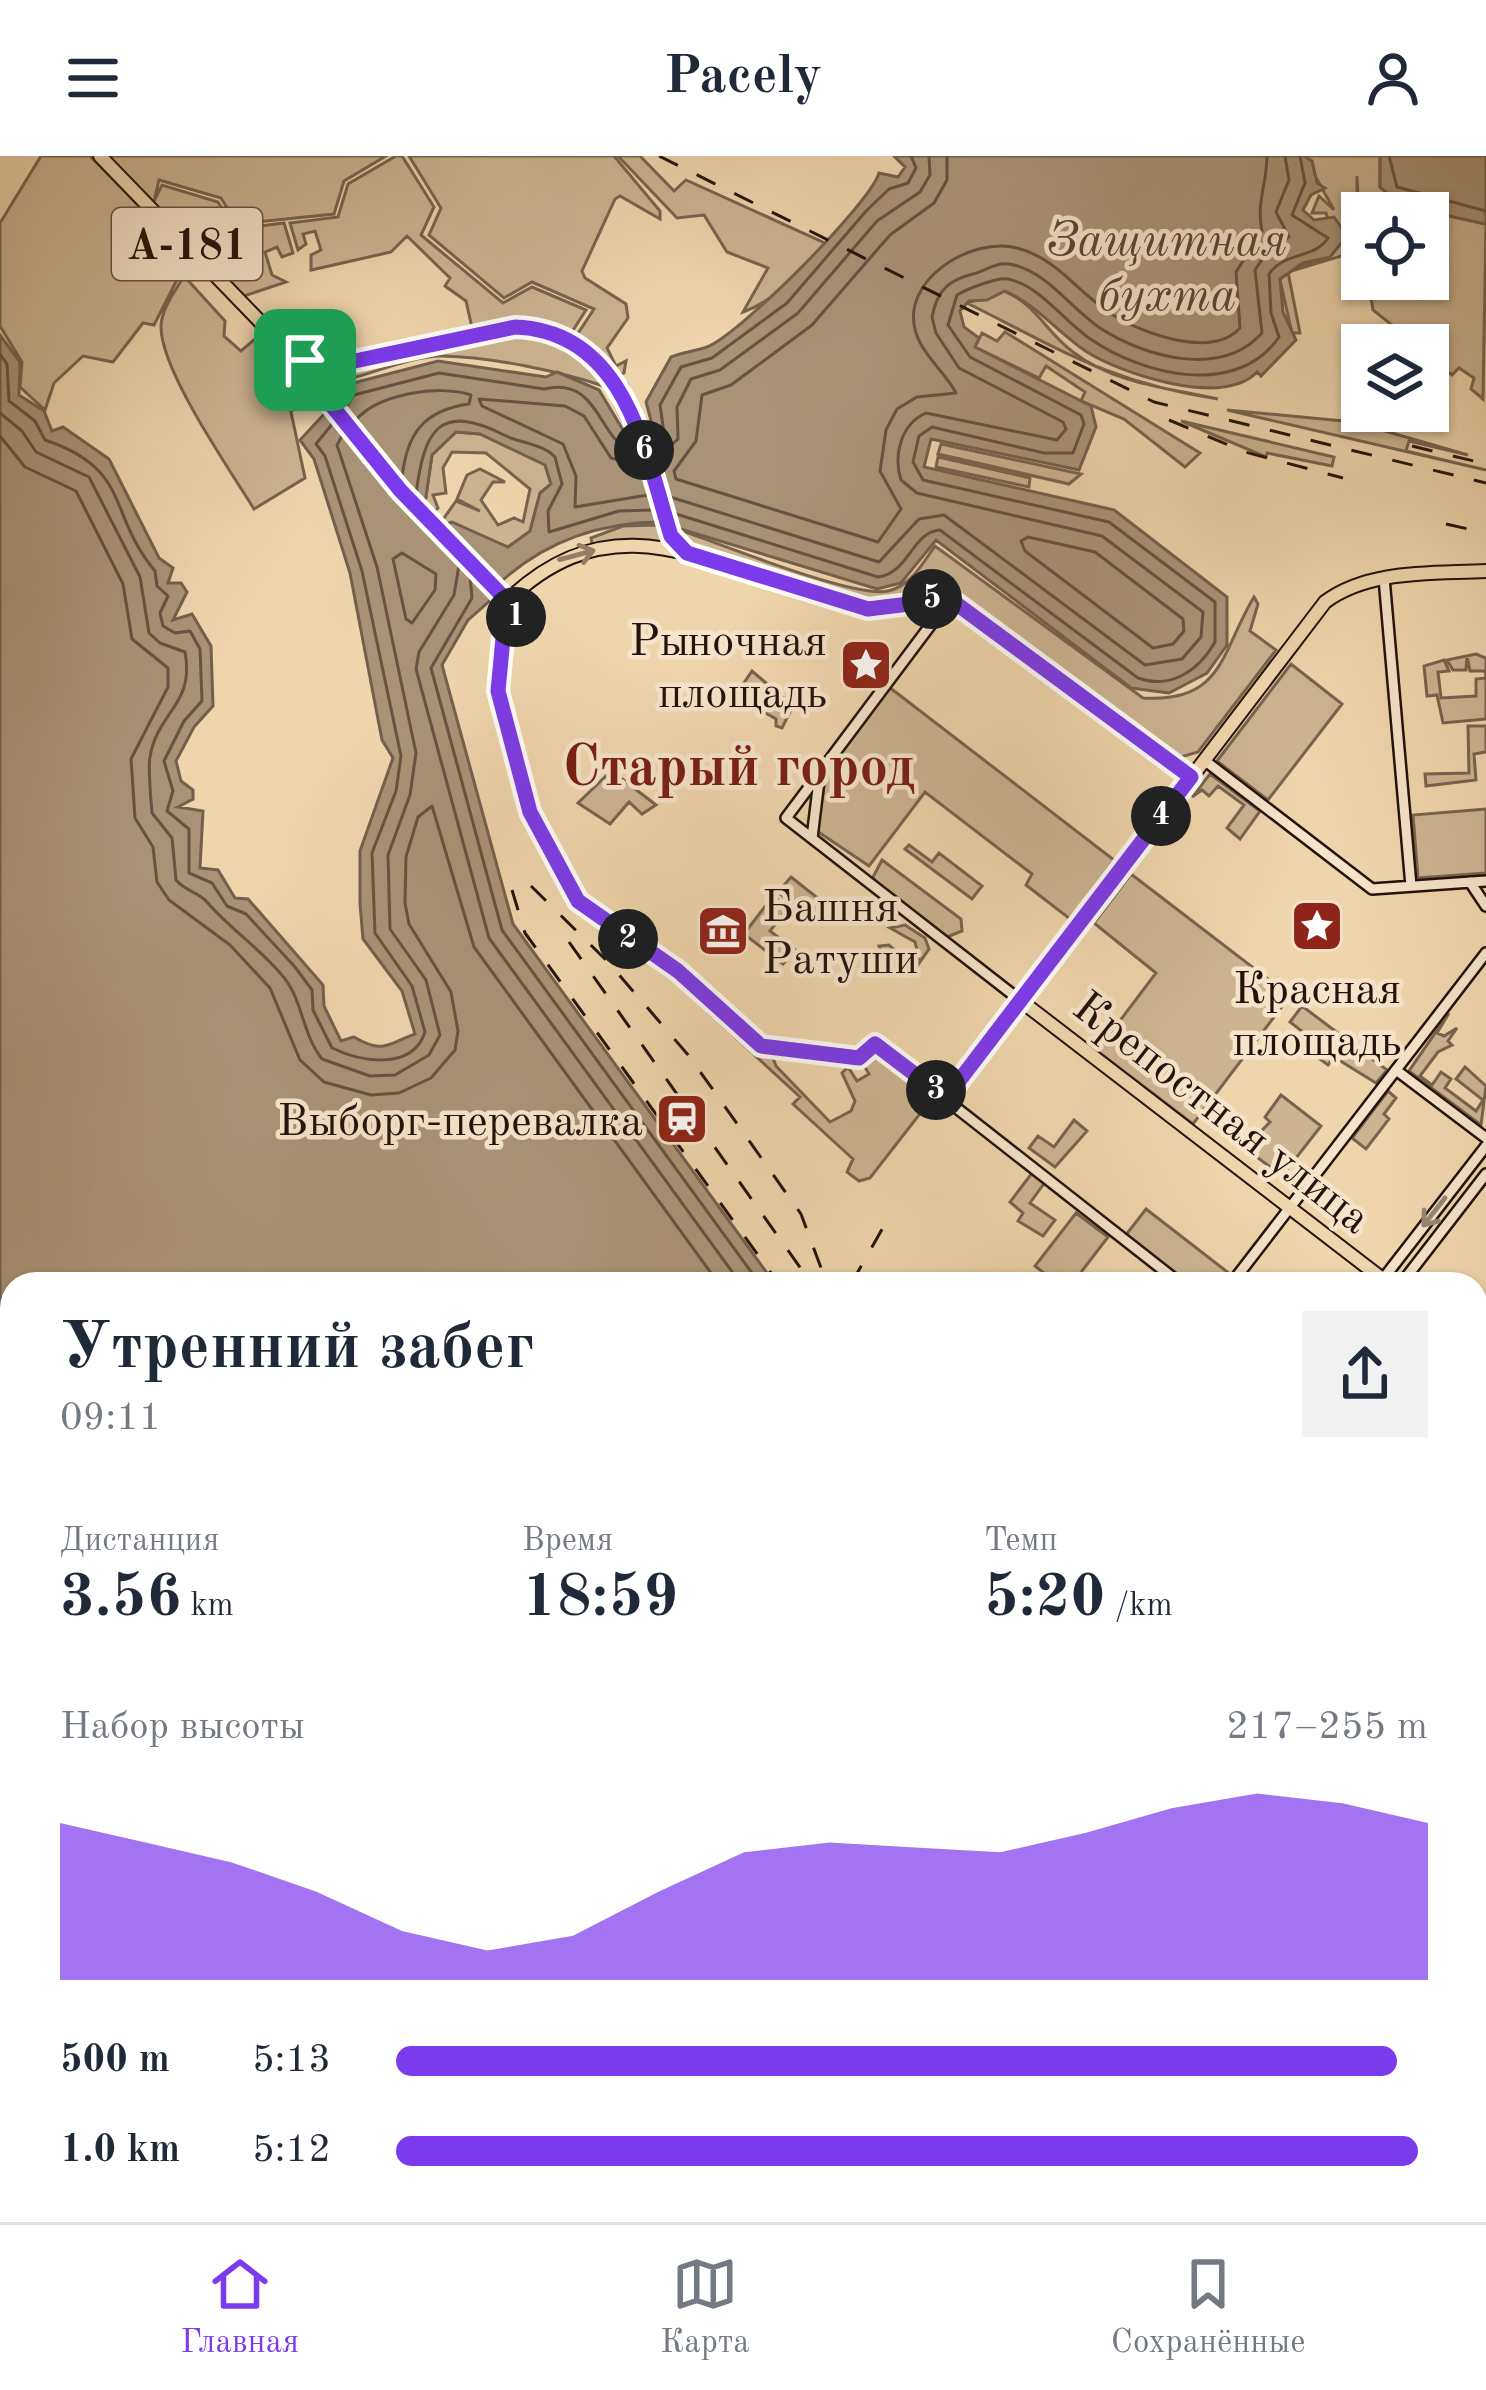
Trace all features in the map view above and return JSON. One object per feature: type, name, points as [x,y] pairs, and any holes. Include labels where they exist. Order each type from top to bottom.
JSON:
[{"type":"main road","name":"А-181","points":[[100,156],[290,354],[400,490],[502,596]]},
{"type":"main road","points":[[320,389],[320,375],[336,365],[507,328],[537,329],[602,365],[626,394],[670,532],[687,553]]},
{"type":"main road","points":[[290,354],[336,365]]},
{"type":"main road","points":[[662,549],[670,532]]},
{"type":"main road","points":[[502,596],[577,553],[662,549],[868,609],[950,599],[1191,777]]},
{"type":"main road","points":[[1021,1001],[1322,605],[1350,587],[1384,578],[1486,571]]},
{"type":"main road","name":"Крепостная улица","points":[[1021,1001],[1373,1272]]},
{"type":"street","points":[[1384,578],[1411,886]]},
{"type":"street","points":[[502,596],[519,613],[504,635],[498,680],[534,822],[578,901],[678,971],[761,1046],[859,1058],[875,1044],[1166,1272]]},
{"type":"street","points":[[812,838],[820,771],[950,599]]},
{"type":"street","points":[[1204,760],[1377,889],[1486,881]]},
{"type":"street","name":"Крепостная улица","points":[[820,771],[786,818],[1021,1001]]},
{"type":"street","points":[[1470,882],[1486,907]]},
{"type":"street","points":[[1240,1272],[1486,953]]},
{"type":"street","points":[[946,1098],[1021,1001]]},
{"type":"street","points":[[1393,1272],[1486,1142],[1396,1070]]},
{"type":"street","points":[[1410,1272],[1486,1174]]},
{"type":"shaded area","points":[[41,156],[90,156],[170,238],[165,245],[184,266],[154,325],[143,323],[113,362],[83,356],[54,383],[45,410],[20,387],[22,362],[0,326],[0,223]]},
{"type":"shaded area","points":[[108,156],[386,156],[344,181],[334,214],[237,224],[221,198],[159,180],[154,201],[162,185],[218,202],[235,229],[284,223],[293,253],[282,257],[277,247],[265,252],[272,275],[286,282],[244,296]]},
{"type":"shaded area","points":[[402,156],[434,207],[421,235],[503,303],[532,287],[586,310],[568,338],[525,323],[473,332],[466,301],[445,286],[450,278],[407,236],[391,252],[311,270],[311,255],[321,250],[315,231],[303,234],[306,244],[298,250],[290,223],[338,217],[348,184]]},
{"type":"shaded area","points":[[409,156],[614,156],[660,211],[660,219],[620,196],[615,199],[582,271],[585,278],[626,304],[628,318],[607,348],[616,366],[626,361],[624,373],[619,375],[573,341],[594,309],[532,282],[504,298],[429,235],[441,208]]},
{"type":"shaded area","points":[[618,156],[640,156],[674,191],[686,180],[827,244],[778,292],[743,312],[768,268],[727,252],[704,215],[677,218]]},
{"type":"shaded area","points":[[1304,156],[1380,156],[1380,187],[1388,192],[1358,192],[1357,176],[1357,192],[1341,192],[1341,256],[1288,272],[1330,257],[1336,248],[1326,213],[1312,213],[1319,196],[1334,210]]},
{"type":"shaded area","points":[[1449,215],[1486,224],[1483,399],[1471,389],[1474,378],[1459,368],[1449,373],[1449,324],[1391,324],[1373,310],[1371,300],[1449,300]]},
{"type":"shaded area","points":[[1288,272],[1300,333],[1292,333],[1280,280]]},
{"type":"shaded area","points":[[184,276],[225,321],[224,336],[241,351],[262,333],[311,388],[291,412],[305,478],[254,509],[198,420],[164,346],[163,313]]},
{"type":"shaded area","points":[[1004,291],[1025,303],[1063,344],[1093,365],[967,303]]},
{"type":"shaded area","points":[[1005,332],[1200,453],[1185,467],[1124,419],[1081,401],[1085,392],[1046,366],[1039,378],[975,347],[982,333],[997,341]]},
{"type":"shaded area","points":[[507,333],[551,342],[585,359],[611,387],[632,427],[626,428],[606,387],[527,366],[442,356],[349,379],[343,369]]},
{"type":"shaded area","points":[[1227,410],[1341,421],[1341,432],[1389,432],[1468,455],[1409,441],[1406,451],[1486,470]]},
{"type":"shaded area","points":[[1181,421],[1334,457],[1332,466],[1267,453],[1266,457]]},
{"type":"shaded area","points":[[456,432],[480,434],[545,464],[551,484],[540,493],[530,532],[508,547],[439,526],[433,519],[444,518],[456,501],[480,511],[457,499],[467,475],[480,469],[505,482],[493,482],[481,500],[498,525],[514,518],[523,522],[530,489],[486,453],[452,452],[443,468],[446,493],[433,495],[438,508],[429,516],[424,510],[432,455]]},
{"type":"shaded area","points":[[941,444],[1081,474],[1069,484],[938,454]]},
{"type":"shaded area","points":[[938,457],[1030,478],[1029,487],[936,467]]},
{"type":"shaded area","points":[[660,525],[666,536],[659,542],[592,544],[591,538],[623,526]]},
{"type":"shaded area","points":[[675,528],[815,578],[871,591],[888,591],[903,584],[935,546],[1143,698],[1190,692],[1205,682],[1226,654],[1254,597],[1258,604],[1250,631],[1276,650],[1198,752],[1174,759],[928,577],[898,601],[874,602],[686,545]]},
{"type":"shaded area","points":[[1476,654],[1486,658],[1486,678],[1485,671],[1470,671],[1467,656],[1466,670],[1453,670],[1447,660]]},
{"type":"shaded area","points":[[1444,660],[1449,671],[1438,672],[1441,698],[1476,696],[1476,679],[1486,678],[1486,719],[1443,723],[1437,695],[1427,696],[1424,666]]},
{"type":"shaded area","points":[[1291,664],[1342,704],[1268,800],[1217,761]]},
{"type":"shaded area","points":[[752,671],[793,706],[782,728],[776,726],[776,719],[735,696]]},
{"type":"shaded area","points":[[889,687],[1114,860],[1070,919],[1026,885],[1032,874],[925,792],[869,866],[817,831],[826,773]]},
{"type":"shaded area","points":[[1468,726],[1486,726],[1486,752],[1474,754],[1476,780],[1426,786],[1425,774],[1469,773]]},
{"type":"shaded area","points":[[1210,774],[1260,811],[1240,839],[1227,828],[1244,805],[1218,786],[1209,796],[1202,790],[1192,797]]},
{"type":"shaded area","points":[[617,775],[656,805],[642,814],[629,802],[610,824],[578,803],[606,776]]},
{"type":"shaded area","points":[[1486,809],[1486,873],[1418,878],[1413,815]]},
{"type":"shaded area","points":[[909,845],[932,862],[939,853],[982,886],[972,899],[905,849]]},
{"type":"shaded area","points":[[882,860],[961,919],[962,931],[947,937],[872,879]]},
{"type":"shaded area","points":[[1131,874],[1290,996],[1193,1124],[1097,1051],[1156,973],[1094,923]]},
{"type":"shaded area","points":[[791,877],[829,907],[817,923],[778,892]]},
{"type":"shaded area","points":[[773,896],[788,908],[770,931],[795,950],[783,964],[744,934]]},
{"type":"shaded area","points":[[905,925],[925,938],[929,949],[915,969],[901,970],[884,958],[879,946],[889,945],[904,959],[919,959],[915,942],[890,928]]},
{"type":"shaded area","points":[[660,968],[679,978],[758,1050],[771,1053],[776,1066],[830,1122],[851,1111],[855,1101],[842,1073],[848,1067],[857,1081],[869,1074],[863,1064],[876,1053],[933,1097],[870,1178],[859,1181],[847,1172],[853,1159],[793,1104],[800,1097]]},
{"type":"shaded area","points":[[1302,1006],[1387,1070],[1376,1083],[1334,1057],[1328,1065],[1317,1057],[1321,1046],[1290,1022]]},
{"type":"shaded area","points":[[1449,1013],[1437,1033],[1444,1036],[1457,1028],[1448,1041],[1452,1045],[1438,1052],[1420,1076],[1432,1085],[1441,1072],[1451,1079],[1445,1088],[1476,1111],[1483,1100],[1456,1079],[1465,1067],[1486,1086],[1481,1125],[1409,1071]]},
{"type":"shaded area","points":[[1388,1091],[1396,1098],[1384,1114],[1389,1119],[1366,1149],[1352,1138]]},
{"type":"shaded area","points":[[1281,1095],[1321,1126],[1282,1176],[1245,1148],[1270,1122],[1265,1117]]},
{"type":"shaded area","points":[[1074,1120],[1087,1131],[1055,1167],[1029,1148],[1038,1136],[1054,1147]]},
{"type":"shaded area","points":[[1032,1173],[1045,1182],[1030,1203],[1055,1220],[1043,1236],[1018,1221],[1023,1213],[1010,1202]]},
{"type":"shaded area","points":[[1146,1209],[1227,1272],[1172,1272],[1125,1236]]},
{"type":"shaded area","points":[[1076,1213],[1108,1237],[1081,1272],[1043,1272],[1035,1266]]},
{"type":"water","points":[[894,156],[1304,156],[1312,161],[1317,183],[1325,188],[1311,195],[1303,210],[1314,220],[1334,217],[1341,227],[1341,243],[1330,257],[1303,263],[1280,279],[1283,312],[1296,340],[1261,376],[1257,372],[1221,387],[1172,384],[1103,361],[1005,291],[987,300],[969,301],[960,311],[964,327],[979,338],[975,347],[1091,406],[1096,427],[1079,470],[931,439],[924,467],[1114,510],[1227,597],[1227,645],[1207,673],[1169,693],[1131,688],[936,540],[901,583],[877,589],[658,522],[589,532],[527,561],[491,591],[492,599],[468,620],[442,665],[513,924],[766,1272],[0,1272],[0,335],[20,362],[19,395],[44,411],[52,431],[63,427],[109,459],[159,558],[173,568],[168,583],[181,583],[187,592],[173,620],[192,614],[211,646],[213,706],[194,727],[176,761],[181,781],[193,790],[193,799],[178,807],[203,811],[200,868],[218,870],[235,898],[248,899],[323,985],[324,1006],[341,1041],[354,1037],[386,1046],[415,1034],[402,991],[363,939],[360,851],[393,758],[382,740],[350,573],[314,459],[300,440],[338,399],[338,387],[438,361],[546,377],[557,372],[599,390],[626,435],[641,437],[653,428],[646,402],[671,357],[707,347],[746,319],[829,239],[879,173],[898,177],[905,167]],"holes":[[[456,432],[480,434],[545,465],[551,484],[540,493],[530,531],[508,547],[452,522],[438,526],[424,510],[432,455]]]},
{"type":"water","name":"Защитная бухта","points":[[1380,156],[1486,156],[1486,224],[1449,216],[1449,192],[1386,192],[1380,187]]},
{"type":"railway","points":[[659,156],[1154,402],[1486,483]]},
{"type":"railway","points":[[1169,420],[1245,452],[1343,478]]},
{"type":"railway","points":[[1412,446],[1486,464]]},
{"type":"railway","points":[[1446,524],[1486,533]]},
{"type":"railway","points":[[531,886],[608,962],[689,1056],[801,1214],[823,1272]]},
{"type":"railway","points":[[512,890],[525,933],[770,1272]]},
{"type":"railway","points":[[569,942],[803,1272]]},
{"type":"railway","points":[[858,1272],[885,1224]]},
{"type":"place","name":"Рыночная площадь","points":[[866,665]]},
{"type":"place","name":"Красная площадь","points":[[1317,926]]},
{"type":"place","name":"Башня Ратуши","points":[[723,931]]},
{"type":"place","name":"Выборг-перевалка","points":[[682,1119]]},
{"type":"district","name":"Старый город","points":[[739,765]]},
{"type":"route","points":[[515,327],[551,334],[592,358],[622,388],[671,536],[687,553],[868,609],[950,599],[1174,769],[1191,777],[946,1098],[875,1044],[859,1058],[761,1046],[678,971],[641,950],[578,901],[530,812],[514,736],[498,691],[503,638],[519,613],[400,490],[290,354],[305,360],[336,365],[515,327]]}]
